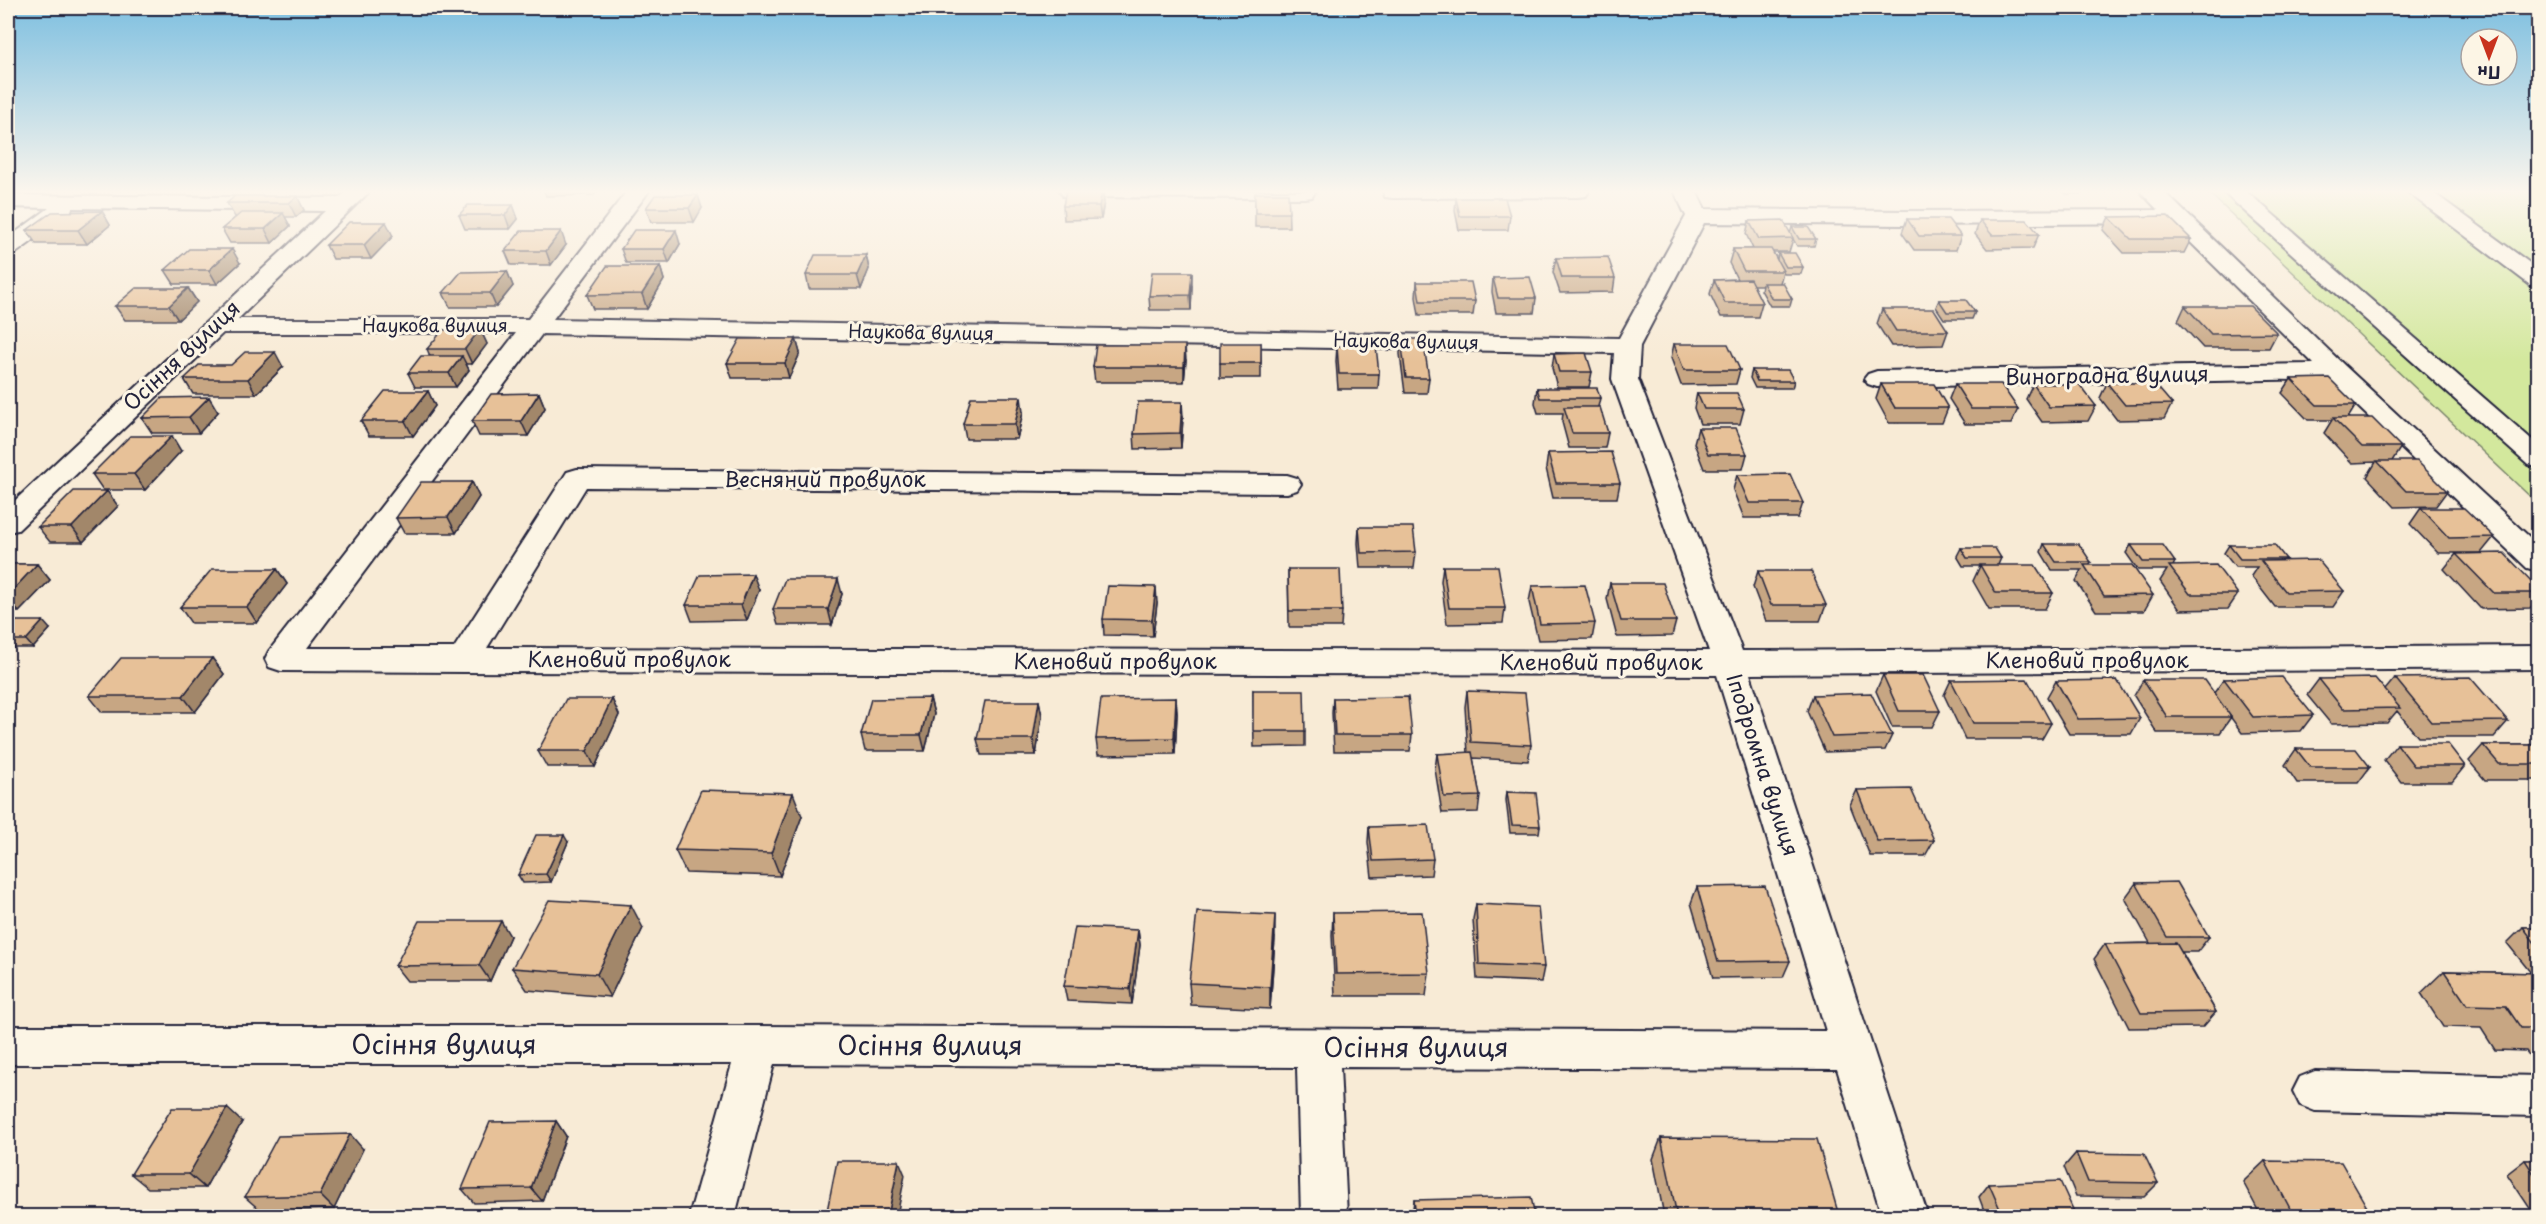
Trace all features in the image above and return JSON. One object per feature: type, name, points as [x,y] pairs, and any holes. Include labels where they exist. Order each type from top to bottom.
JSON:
[{"type":"street","name":"Осіння вулиця","points":[[8,523],[297,248]]},
{"type":"street","name":"Кленовий провулок","points":[[594,248],[281,659],[1730,663],[2538,658]]},
{"type":"street","name":"Іподромна вулиця","points":[[1671,248],[1627,346],[1625,379],[1730,663],[1905,1216]]},
{"type":"street","points":[[2209,248],[2538,561]]},
{"type":"street","points":[[2298,248],[2538,459]]},
{"type":"street","points":[[2495,248],[2538,280]]},
{"type":"street","name":"Наукова вулиця","points":[[214,326],[534,326],[1627,346]]},
{"type":"street","name":"Виноградна вулиця","points":[[1878,379],[2336,371]]},
{"type":"street","name":"Весняний провулок","points":[[463,660],[577,478],[1287,484]]},
{"type":"street","name":"Осіння вулиця","points":[[8,1045],[758,1045],[1852,1050]]},
{"type":"street","points":[[712,1216],[758,1045]]},
{"type":"street","points":[[1318,1047],[1323,1216]]},
{"type":"street","points":[[2315,1091],[2538,1096]]},
{"type":"green space","points":[[2267,248],[2538,248],[2538,504]]},
{"type":"building","points":[[507,248],[548,248],[546,251],[505,251]]},
{"type":"building","points":[[622,248],[665,248],[664,249]]},
{"type":"building","points":[[189,249],[232,249],[209,270],[165,270]]},
{"type":"building","points":[[1733,249],[1771,249],[1783,271],[1744,271]]},
{"type":"building","points":[[1778,253],[1795,253],[1803,267],[1786,267]]},
{"type":"building","points":[[815,255],[866,255],[857,275],[806,275]]},
{"type":"building","points":[[1608,257],[1615,278],[1562,278],[1556,258]]},
{"type":"building","points":[[607,266],[660,266],[642,294],[587,295]]},
{"type":"building","points":[[507,271],[490,293],[443,293],[461,272]]},
{"type":"building","points":[[1152,272],[1192,272],[1190,295],[1149,296]]},
{"type":"building","points":[[1530,277],[1536,298],[1498,298],[1493,278]]},
{"type":"building","points":[[1750,279],[1762,303],[1725,303],[1714,280]]},
{"type":"building","points":[[1417,282],[1471,282],[1475,301],[1420,301]]},
{"type":"building","points":[[1763,283],[1783,283],[1792,299],[1772,299]]},
{"type":"building","points":[[136,288],[188,288],[169,306],[115,306]]},
{"type":"building","points":[[1939,300],[1966,300],[1975,312],[1947,312]]},
{"type":"building","points":[[2185,306],[2250,306],[2277,333],[2211,334]]},
{"type":"building","points":[[1882,309],[1934,309],[1948,331],[1896,331]]},
{"type":"building","points":[[480,329],[465,349],[427,349],[443,330]]},
{"type":"building","points":[[740,339],[796,339],[785,363],[727,363]]},
{"type":"building","points":[[1401,339],[1423,339],[1429,378],[1406,378]]},
{"type":"building","points":[[1220,343],[1261,343],[1261,363],[1220,363]]},
{"type":"building","points":[[1674,344],[1728,344],[1740,370],[1684,370]]},
{"type":"building","points":[[1096,345],[1185,345],[1184,367],[1093,367]]},
{"type":"building","points":[[1337,346],[1376,346],[1379,374],[1339,374]]},
{"type":"building","points":[[245,352],[275,352],[248,379],[184,379],[199,365],[231,365]]},
{"type":"building","points":[[1586,353],[1592,372],[1559,372],[1554,354]]},
{"type":"building","points":[[421,356],[462,356],[449,373],[408,373]]},
{"type":"building","points":[[1752,370],[1788,370],[1794,381],[1757,381]]},
{"type":"building","points":[[2329,378],[2356,405],[2317,405],[2291,379]]},
{"type":"building","points":[[2107,383],[2154,383],[2172,404],[2125,405]]},
{"type":"building","points":[[1881,384],[1934,384],[1948,408],[1895,408]]},
{"type":"building","points":[[1955,384],[2001,384],[2018,409],[1971,409]]},
{"type":"building","points":[[2033,384],[2079,384],[2096,406],[2049,407]]},
{"type":"building","points":[[1537,388],[1597,388],[1600,398],[1540,398]]},
{"type":"building","points":[[385,391],[428,391],[405,421],[361,421]]},
{"type":"building","points":[[539,393],[521,421],[472,421],[491,394]]},
{"type":"building","points":[[1697,393],[1737,393],[1744,409],[1704,409]]},
{"type":"building","points":[[209,397],[189,417],[142,418],[162,398]]},
{"type":"building","points":[[971,397],[1021,397],[1015,424],[963,424]]},
{"type":"building","points":[[1138,402],[1182,402],[1180,433],[1134,434]]},
{"type":"building","points":[[1564,407],[1600,407],[1608,433],[1572,433]]},
{"type":"building","points":[[2333,418],[2372,418],[2401,447],[2362,447]]},
{"type":"building","points":[[1698,428],[1736,428],[1747,454],[1708,454]]},
{"type":"building","points":[[130,436],[172,436],[134,474],[92,474]]},
{"type":"building","points":[[1611,452],[1620,483],[1556,483],[1548,453]]},
{"type":"building","points":[[2377,461],[2417,461],[2447,491],[2406,491]]},
{"type":"building","points":[[1790,474],[1803,503],[1749,503],[1737,475]]},
{"type":"building","points":[[421,482],[472,482],[448,517],[396,518]]},
{"type":"building","points":[[74,491],[107,491],[72,527],[38,527]]},
{"type":"building","points":[[2421,508],[2464,508],[2494,537],[2449,538]]},
{"type":"building","points":[[1359,527],[1413,527],[1416,552],[1361,553]]},
{"type":"building","points":[[2044,544],[2079,544],[2091,562],[2056,562]]},
{"type":"building","points":[[2131,545],[2163,545],[2175,562],[2143,562]]},
{"type":"building","points":[[2229,545],[2275,545],[2286,559],[2240,559]]},
{"type":"building","points":[[1961,548],[1995,548],[2001,558],[1967,558]]},
{"type":"building","points":[[2504,553],[2538,588],[2538,593],[2494,593],[2456,554]]},
{"type":"building","points":[[2318,560],[2344,591],[2286,592],[2261,561]]},
{"type":"building","points":[[8,564],[37,564],[8,595]]},
{"type":"building","points":[[1980,565],[2035,565],[2053,593],[1996,593]]},
{"type":"building","points":[[2084,565],[2132,565],[2153,595],[2104,596]]},
{"type":"building","points":[[2216,565],[2238,594],[2190,594],[2169,566]]},
{"type":"building","points":[[1443,566],[1498,566],[1505,608],[1449,608]]},
{"type":"building","points":[[212,569],[277,569],[247,607],[180,607]]},
{"type":"building","points":[[1288,569],[1340,569],[1342,611],[1289,611]]},
{"type":"building","points":[[1758,571],[1811,571],[1826,605],[1771,605]]},
{"type":"building","points":[[753,574],[741,605],[686,605],[700,575]]},
{"type":"building","points":[[785,579],[838,579],[828,609],[773,609]]},
{"type":"building","points":[[1610,583],[1663,583],[1676,621],[1621,621]]},
{"type":"building","points":[[1585,585],[1595,623],[1540,624],[1532,586]]},
{"type":"building","points":[[1108,586],[1156,587],[1152,620],[1103,619]]},
{"type":"building","points":[[8,621],[43,621],[26,640],[8,640]]},
{"type":"building","points":[[121,658],[212,658],[183,696],[89,696]]},
{"type":"building","points":[[1883,675],[1923,675],[1940,711],[1899,711]]},
{"type":"building","points":[[2282,677],[2313,715],[2253,717],[2224,679]]},
{"type":"building","points":[[2470,677],[2508,721],[2431,722],[2395,678]]},
{"type":"building","points":[[2375,678],[2400,708],[2343,709],[2319,679]]},
{"type":"building","points":[[2027,679],[2051,723],[1973,723],[1951,680]]},
{"type":"building","points":[[2117,680],[2140,718],[2078,719],[2056,681]]},
{"type":"building","points":[[2143,680],[2205,680],[2231,717],[2167,717]]},
{"type":"building","points":[[1253,690],[1304,690],[1305,731],[1253,731]]},
{"type":"building","points":[[1467,691],[1525,693],[1531,745],[1471,742]]},
{"type":"building","points":[[1871,693],[1892,735],[1832,737],[1813,695]]},
{"type":"building","points":[[1408,697],[1412,735],[1335,735],[1333,698]]},
{"type":"building","points":[[930,698],[921,735],[861,735],[871,699]]},
{"type":"building","points":[[1176,698],[1174,738],[1096,739],[1101,699]]},
{"type":"building","points":[[566,699],[612,699],[587,751],[538,751]]},
{"type":"building","points":[[985,701],[1039,701],[1033,739],[977,739]]},
{"type":"building","points":[[2397,744],[2448,744],[2465,766],[2414,766]]},
{"type":"building","points":[[2483,745],[2538,745],[2538,764],[2499,764]]},
{"type":"building","points":[[2296,749],[2356,749],[2370,767],[2310,767]]},
{"type":"building","points":[[1472,752],[1480,796],[1444,797],[1437,754]]},
{"type":"building","points":[[1911,789],[1934,840],[1877,841],[1857,790]]},
{"type":"building","points":[[701,790],[793,793],[771,853],[675,850]]},
{"type":"building","points":[[1507,792],[1536,793],[1540,826],[1512,825]]},
{"type":"building","points":[[1428,825],[1433,859],[1373,861],[1369,827]]},
{"type":"building","points":[[536,835],[564,835],[546,874],[518,875]]},
{"type":"building","points":[[2177,882],[2209,937],[2167,937],[2136,883]]},
{"type":"building","points":[[1765,886],[1790,961],[1718,962],[1697,887]]},
{"type":"building","points":[[549,900],[631,905],[597,974],[512,968]]},
{"type":"building","points":[[1476,904],[1538,907],[1544,967],[1479,964]]},
{"type":"building","points":[[1197,912],[1275,915],[1270,987],[1189,983]]},
{"type":"building","points":[[1422,912],[1429,973],[1336,974],[1333,913]]},
{"type":"building","points":[[419,921],[501,921],[479,965],[395,966]]},
{"type":"building","points":[[1075,927],[1138,930],[1130,989],[1064,986]]},
{"type":"building","points":[[2523,927],[2538,927],[2538,947]]},
{"type":"building","points":[[2176,943],[2216,1012],[2141,1013],[2105,944]]},
{"type":"building","points":[[2444,971],[2538,973],[2538,1028],[2521,1028],[2506,1006],[2467,1005]]},
{"type":"building","points":[[172,1108],[227,1108],[189,1174],[131,1174]]},
{"type":"building","points":[[556,1121],[531,1188],[462,1189],[490,1122]]},
{"type":"building","points":[[350,1134],[320,1195],[245,1197],[278,1136]]},
{"type":"building","points":[[1661,1138],[1817,1139],[1839,1216],[1677,1216]]},
{"type":"building","points":[[2076,1153],[2144,1154],[2158,1183],[2088,1182]]},
{"type":"building","points":[[2525,1160],[2538,1160],[2538,1180]]},
{"type":"building","points":[[837,1161],[899,1161],[888,1216],[826,1216]]},
{"type":"building","points":[[2265,1161],[2341,1162],[2372,1216],[2294,1216]]},
{"type":"building","points":[[2060,1181],[2076,1216],[2003,1216],[1989,1184]]},
{"type":"building","points":[[1531,1197],[1535,1216],[1416,1216],[1414,1200]]},
{"type":"building","points":[[1223,1210],[1223,1216],[1142,1216],[1142,1211]]}]
